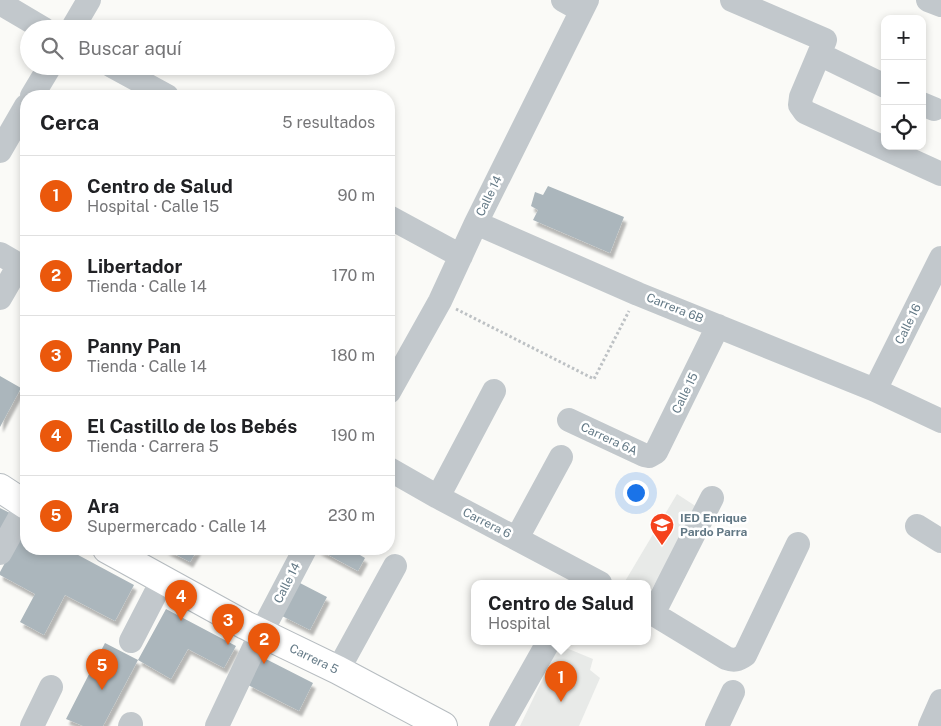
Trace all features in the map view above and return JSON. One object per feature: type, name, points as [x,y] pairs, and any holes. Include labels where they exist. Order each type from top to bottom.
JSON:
[{"type":"main road","points":[[0,488],[20,501]]},
{"type":"main road","name":"Carrera 5","points":[[118,555],[261,633],[338,670],[443,726]]},
{"type":"street","points":[[77,20],[89,0]]},
{"type":"street","points":[[732,0],[822,47],[881,84]]},
{"type":"street","points":[[928,0],[941,6]]},
{"type":"street","name":"Calle 14","points":[[395,381],[440,301],[577,3]]},
{"type":"street","points":[[0,4],[28,20]]},
{"type":"street","points":[[822,47],[803,91],[800,105],[806,112],[941,174]]},
{"type":"street","points":[[36,90],[45,75]]},
{"type":"street","points":[[128,75],[156,90]]},
{"type":"street","points":[[0,151],[18,115]]},
{"type":"street","points":[[395,220],[461,256]]},
{"type":"street","name":"Carrera 6B","points":[[476,223],[638,294],[875,390],[941,421]]},
{"type":"street","name":"Calle 16","points":[[875,390],[941,258]]},
{"type":"street","points":[[0,298],[15,263]]},
{"type":"street","name":"Calle 15","points":[[649,456],[656,452],[718,326]]},
{"type":"street","points":[[438,497],[494,391]]},
{"type":"street","name":"Carrera 6A","points":[[570,420],[649,456]]},
{"type":"street","points":[[517,538],[562,457]]},
{"type":"street","name":"Carrera 6","points":[[395,472],[517,538],[587,580]]},
{"type":"street","points":[[651,610],[712,498]]},
{"type":"street","points":[[0,553],[20,516]]},
{"type":"street","points":[[917,526],[941,541]]},
{"type":"street","points":[[651,613],[726,658],[734,661],[740,659],[745,655],[798,544]]},
{"type":"street","name":"Calle 14","points":[[217,726],[261,633],[302,555]]},
{"type":"street","points":[[338,670],[396,566]]},
{"type":"street","points":[[131,642],[163,579]]},
{"type":"street","points":[[502,726],[547,645]]},
{"type":"street","points":[[32,726],[51,688]]},
{"type":"street","points":[[717,726],[733,692]]},
{"type":"street","points":[[930,726],[941,700]]},
{"type":"path","points":[[440,301],[594,379],[638,294]]},
{"type":"shaded area","name":"IED Enrique Pardo Parra","points":[[677,494],[700,509],[651,590],[651,580],[626,580]]},
{"type":"shaded area","points":[[559,645],[593,659],[590,670],[600,678],[579,726],[520,726]]},
{"type":"building","points":[[548,186],[624,217],[610,253],[533,220],[538,210],[531,206],[535,192],[543,195]]},
{"type":"building","points":[[0,376],[20,387],[20,390],[0,427]]},
{"type":"building","points":[[0,508],[12,514],[0,535]]},
{"type":"building","points":[[20,535],[20,555],[78,555],[134,585],[115,621],[65,595],[44,635],[20,622],[35,594],[0,575]]},
{"type":"building","points":[[177,555],[194,555],[190,562]]},
{"type":"building","points":[[328,555],[360,555],[365,558],[358,571]]},
{"type":"building","points":[[298,582],[327,597],[310,630],[282,616]]},
{"type":"building","points":[[166,609],[236,646],[224,668],[188,649],[171,679],[138,660]]},
{"type":"building","points":[[105,643],[138,660],[103,726],[83,726],[66,719]]},
{"type":"building","points":[[262,657],[313,683],[299,711],[248,685]]},
{"type":"place","name":"IED Enrique Pardo Parra","points":[[662,546]]},
{"type":"place","name":"El Castillo de los Bebés","points":[[181,621]]},
{"type":"place","name":"Panny Pan","points":[[228,645]]},
{"type":"place","name":"Libertador","points":[[264,664]]},
{"type":"place","name":"Ara","points":[[102,690]]},
{"type":"place","name":"Centro de Salud","points":[[561,702]]}]
